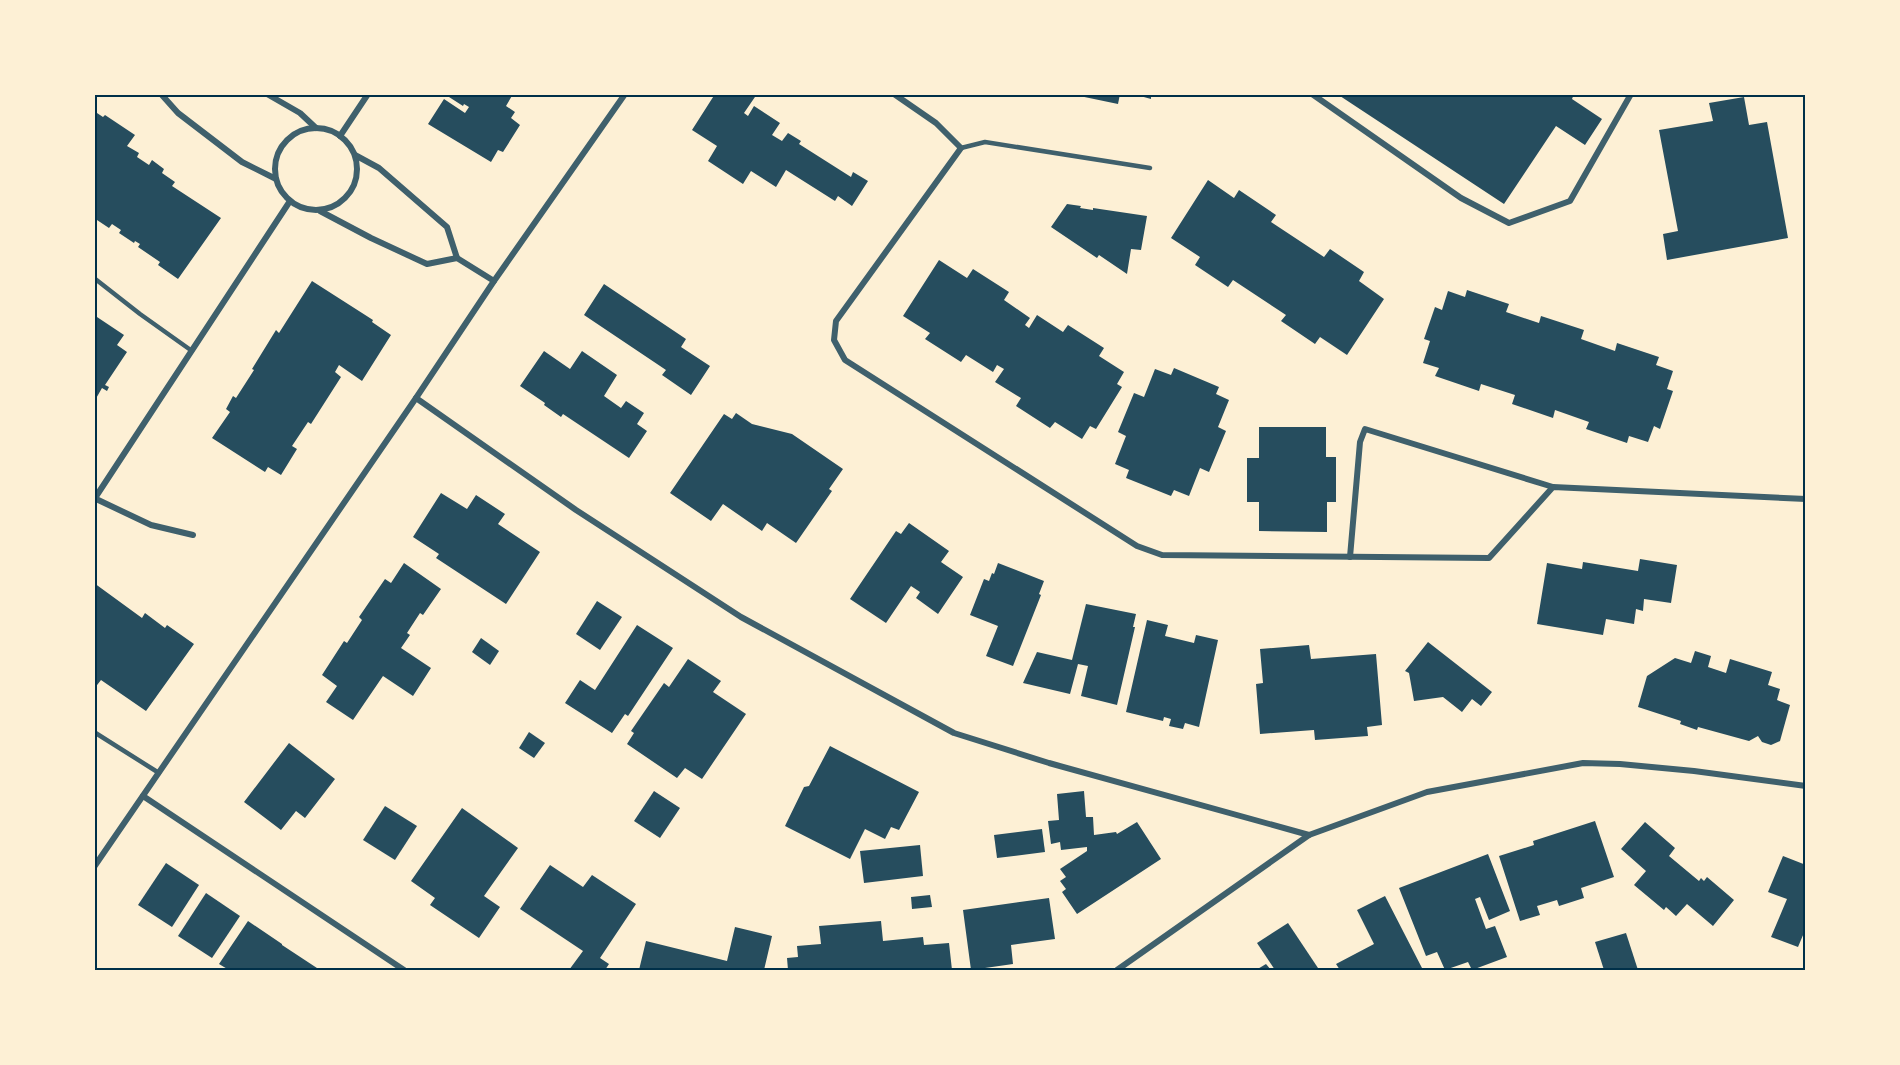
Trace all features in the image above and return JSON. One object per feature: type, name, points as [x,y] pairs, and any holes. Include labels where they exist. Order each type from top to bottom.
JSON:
[{"type":"street","points":[[161,94],[178,113],[242,162],[276,179]]},
{"type":"street","points":[[267,94],[300,112],[316,128]]},
{"type":"street","points":[[339,136],[368,94]]},
{"type":"street","points":[[94,867],[624,94]]},
{"type":"street","points":[[894,94],[936,123],[961,148],[836,321],[834,340],[844,360],[1137,546],[1162,555],[1489,558],[1553,487]]},
{"type":"street","points":[[1312,94],[1461,198],[1509,223],[1570,201],[1631,94]]},
{"type":"street","points":[[316,128],[327,129],[351,147],[355,155],[357,174],[351,191],[343,201],[332,208],[320,210],[299,207],[290,201],[284,195],[276,179],[275,167],[283,144],[303,130],[316,128]]},
{"type":"street","points":[[355,155],[379,168],[447,227],[457,258],[494,281]]},
{"type":"street","points":[[193,535],[152,525],[95,498],[290,201]]},
{"type":"street","points":[[320,210],[371,238],[427,264],[457,258]]},
{"type":"street","points":[[416,398],[576,510],[741,617],[954,733],[1048,763],[1309,835]]},
{"type":"street","points":[[1350,557],[1360,442],[1365,429],[1553,487],[1806,499]]},
{"type":"street","points":[[1117,970],[1309,835],[1427,792],[1583,764],[1620,764],[1694,771],[1806,786]]},
{"type":"street","points":[[143,796],[404,970]]},
{"type":"lane","points":[[961,148],[985,142],[1150,168]]},
{"type":"lane","points":[[94,278],[192,351]]},
{"type":"lane","points":[[94,732],[159,773]]},
{"type":"building","points":[[451,94],[513,94],[506,106],[515,112],[511,118],[520,125],[503,152],[498,150],[491,162],[428,124],[444,99],[465,113],[469,107],[449,97]]},
{"type":"building","points":[[715,94],[757,94],[744,113],[748,116],[754,106],[780,123],[772,135],[782,141],[788,133],[801,141],[799,144],[851,177],[853,172],[868,181],[852,206],[838,196],[835,201],[786,170],[776,187],[751,171],[743,184],[708,161],[717,146],[692,130]]},
{"type":"building","points":[[1070,94],[1120,94],[1118,104]]},
{"type":"building","points":[[1133,94],[1151,94],[1151,99]]},
{"type":"building","points":[[1337,94],[1574,94],[1572,99],[1602,119],[1585,145],[1556,126],[1504,204]]},
{"type":"building","points":[[1744,97],[1749,125],[1767,122],[1788,238],[1667,260],[1663,234],[1678,231],[1659,130],[1713,121],[1709,103]]},
{"type":"building","points":[[94,111],[103,117],[105,115],[135,135],[127,146],[139,153],[137,157],[149,165],[152,160],[164,169],[162,173],[175,182],[172,186],[221,218],[178,279],[158,265],[160,262],[138,247],[140,244],[135,241],[134,243],[119,233],[121,230],[112,224],[109,228],[94,218]]},
{"type":"building","points":[[1208,180],[1234,198],[1239,190],[1276,215],[1271,222],[1324,257],[1330,249],[1364,272],[1359,281],[1384,299],[1347,355],[1320,337],[1315,344],[1281,321],[1286,315],[1233,280],[1228,287],[1195,265],[1200,257],[1171,238]]},
{"type":"building","points":[[1067,204],[1093,210],[1093,208],[1147,216],[1141,250],[1131,249],[1127,274],[1099,255],[1097,258],[1051,227]]},
{"type":"building","points":[[939,260],[967,278],[973,269],[1009,292],[1004,300],[1030,318],[1025,325],[1029,328],[1037,315],[1063,332],[1068,325],[1104,348],[1099,356],[1124,372],[1117,384],[1122,387],[1096,429],[1090,426],[1082,439],[1055,422],[1050,428],[1016,406],[1021,398],[995,382],[1004,369],[997,365],[993,372],[966,355],[961,362],[925,339],[930,333],[903,316]]},
{"type":"building","points":[[312,281],[373,320],[372,322],[391,335],[362,381],[339,365],[335,372],[341,377],[311,424],[308,422],[292,446],[297,449],[281,475],[268,467],[265,472],[212,438],[230,412],[226,409],[233,396],[236,398],[276,330],[279,333]]},
{"type":"building","points":[[604,284],[686,339],[681,347],[710,366],[691,395],[662,375],[666,370],[584,315]]},
{"type":"building","points":[[1467,290],[1509,304],[1506,312],[1539,323],[1541,316],[1584,330],[1581,339],[1615,351],[1617,343],[1659,357],[1656,365],[1673,371],[1667,389],[1673,391],[1660,429],[1654,426],[1648,442],[1629,436],[1627,443],[1586,429],[1589,422],[1555,410],[1553,418],[1512,404],[1515,395],[1481,384],[1479,391],[1435,376],[1439,368],[1423,363],[1430,341],[1424,339],[1435,307],[1442,310],[1448,291],[1465,297]]},
{"type":"building","points":[[94,315],[124,335],[117,345],[127,352],[105,385],[109,387],[107,391],[102,388],[94,402]]},
{"type":"building","points":[[544,351],[570,369],[582,351],[617,375],[604,396],[621,408],[626,401],[644,413],[637,424],[647,431],[629,458],[563,414],[561,417],[520,386]]},
{"type":"building","points":[[1174,368],[1219,387],[1216,394],[1229,400],[1218,427],[1226,431],[1209,472],[1200,468],[1189,496],[1174,490],[1171,496],[1126,478],[1129,470],[1115,464],[1126,436],[1118,432],[1134,393],[1144,397],[1155,369],[1171,375]]},
{"type":"building","points":[[736,413],[752,424],[792,434],[843,469],[829,489],[832,491],[796,543],[767,523],[762,531],[723,504],[711,521],[670,493],[724,414],[732,419]]},
{"type":"building","points":[[1259,427],[1326,427],[1326,457],[1336,457],[1336,502],[1327,502],[1327,532],[1259,531],[1259,502],[1247,502],[1247,458],[1259,458]]},
{"type":"building","points":[[441,493],[467,509],[476,495],[505,514],[498,524],[540,552],[506,604],[436,558],[439,554],[413,537]]},
{"type":"building","points":[[909,523],[949,551],[941,562],[963,577],[938,614],[916,598],[920,592],[911,586],[886,623],[850,599],[896,531],[901,534]]},
{"type":"building","points":[[1640,559],[1677,565],[1671,603],[1644,599],[1643,611],[1636,609],[1634,624],[1606,619],[1603,635],[1537,624],[1547,563],[1582,569],[1583,562],[1638,571]]},
{"type":"building","points":[[404,563],[441,589],[423,615],[420,613],[407,633],[410,635],[401,648],[431,668],[413,696],[383,676],[353,720],[326,702],[337,686],[322,675],[344,641],[347,643],[362,620],[359,617],[385,579],[391,583]]},
{"type":"building","points":[[998,563],[1044,581],[1039,594],[1041,595],[1013,666],[986,656],[998,626],[970,615],[984,579],[989,581]]},
{"type":"building","points":[[94,583],[142,618],[145,613],[165,628],[167,625],[194,644],[146,711],[101,680],[94,689]]},
{"type":"building","points":[[597,601],[622,617],[600,650],[576,634]]},
{"type":"building","points":[[1086,604],[1136,614],[1117,705],[1081,696],[1088,666],[1078,664],[1070,694],[1023,683],[1037,652],[1072,660]]},
{"type":"building","points":[[1147,620],[1168,625],[1165,636],[1194,643],[1196,635],[1218,640],[1199,727],[1185,723],[1183,729],[1169,726],[1171,719],[1164,717],[1163,721],[1126,712]]},
{"type":"building","points":[[637,625],[673,648],[628,716],[625,714],[612,733],[565,703],[580,680],[595,690]]},
{"type":"building","points":[[481,638],[499,651],[490,665],[472,652]]},
{"type":"building","points":[[1428,642],[1492,692],[1481,706],[1472,699],[1462,712],[1443,697],[1414,701],[1409,673],[1405,671]]},
{"type":"building","points":[[1309,645],[1311,659],[1376,654],[1382,725],[1367,727],[1368,736],[1315,740],[1314,730],[1260,734],[1256,684],[1263,683],[1260,649]]},
{"type":"building","points":[[1695,651],[1711,656],[1708,667],[1726,673],[1730,659],[1772,672],[1768,685],[1780,689],[1777,700],[1790,705],[1780,741],[1771,745],[1762,742],[1758,736],[1749,741],[1698,727],[1697,730],[1680,724],[1681,721],[1638,707],[1647,676],[1675,658],[1691,663]]},
{"type":"building","points":[[688,659],[721,681],[713,692],[746,714],[702,779],[685,768],[677,778],[627,744],[634,733],[631,731],[664,683],[669,687]]},
{"type":"building","points":[[529,732],[545,743],[534,758],[519,748]]},
{"type":"building","points":[[289,743],[335,779],[305,818],[296,811],[281,830],[244,802]]},
{"type":"building","points":[[830,746],[919,792],[899,830],[891,827],[885,839],[865,829],[850,859],[785,826],[804,787],[809,786]]},
{"type":"building","points":[[654,791],[680,808],[660,838],[634,821]]},
{"type":"building","points":[[1084,791],[1086,817],[1093,817],[1094,835],[1116,832],[1117,834],[1137,822],[1161,859],[1077,914],[1062,892],[1066,889],[1060,881],[1066,877],[1060,869],[1087,851],[1087,847],[1061,850],[1060,842],[1051,844],[1048,821],[1059,820],[1057,794]]},
{"type":"building","points":[[385,806],[417,826],[395,860],[363,840]]},
{"type":"building","points":[[462,808],[518,848],[484,896],[500,907],[479,938],[430,905],[435,898],[411,881]]},
{"type":"building","points":[[1595,821],[1614,877],[1581,888],[1584,898],[1559,906],[1557,900],[1537,906],[1540,915],[1520,921],[1499,856],[1534,845],[1533,841]]},
{"type":"building","points":[[1645,822],[1675,848],[1669,856],[1699,881],[1701,878],[1704,881],[1707,877],[1734,900],[1713,926],[1687,904],[1676,916],[1666,907],[1664,910],[1634,885],[1646,871],[1621,849]]},
{"type":"building","points":[[1042,829],[1045,852],[997,858],[994,835]]},
{"type":"building","points":[[920,845],[923,876],[864,883],[860,851]]},
{"type":"building","points":[[1488,854],[1510,911],[1489,920],[1480,897],[1475,899],[1486,929],[1495,926],[1507,957],[1472,970],[1468,962],[1445,970],[1437,952],[1426,956],[1399,888]]},
{"type":"building","points":[[1783,856],[1806,865],[1806,928],[1798,947],[1771,937],[1787,899],[1768,892]]},
{"type":"building","points":[[166,863],[199,885],[172,927],[138,905]]},
{"type":"building","points":[[550,865],[583,887],[592,875],[636,904],[600,958],[609,964],[605,970],[569,970],[583,951],[520,909]]},
{"type":"building","points":[[206,893],[240,916],[212,958],[178,936]]},
{"type":"building","points":[[930,895],[932,907],[912,909],[911,897]]},
{"type":"building","points":[[1385,896],[1422,968],[1417,970],[1340,970],[1336,964],[1374,944],[1357,910]]},
{"type":"building","points":[[1049,898],[1055,939],[1011,945],[1013,964],[971,970],[963,910]]},
{"type":"building","points":[[248,921],[320,970],[229,970],[219,964]]},
{"type":"building","points":[[881,921],[883,941],[923,937],[924,945],[949,943],[952,970],[788,970],[787,958],[798,957],[797,946],[821,944],[819,926]]},
{"type":"building","points":[[1288,923],[1318,968],[1314,970],[1275,970],[1257,943]]},
{"type":"building","points":[[735,927],[772,936],[764,970],[639,970],[646,941],[727,961]]},
{"type":"building","points":[[1626,933],[1638,970],[1604,970],[1595,942]]},
{"type":"building","points":[[1266,964],[1271,970],[1256,970]]}]
